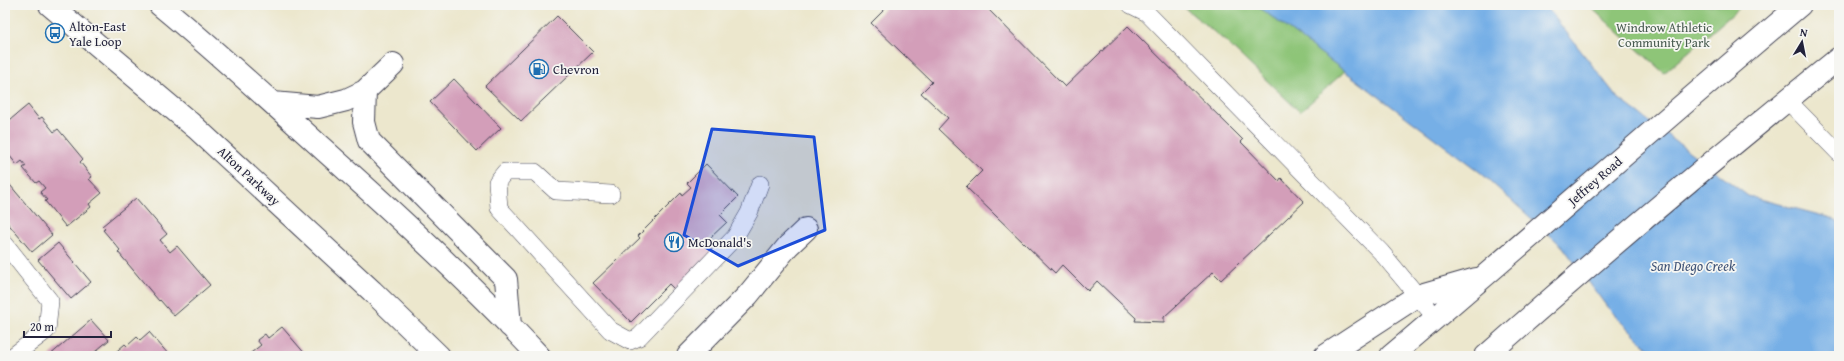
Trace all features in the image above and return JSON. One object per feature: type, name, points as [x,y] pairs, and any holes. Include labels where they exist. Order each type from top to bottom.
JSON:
[{"type":"main road","name":"Alton Parkway","points":[[50,5],[196,128],[372,291],[439,356]]},
{"type":"main road","points":[[160,5],[274,102],[386,205],[539,356]]},
{"type":"main road","name":"Jeffrey Road","points":[[1390,356],[1538,230],[1695,92],[1800,5]]},
{"type":"main road","points":[[1486,356],[1580,273],[1742,136],[1839,58]]},
{"type":"main road","points":[[274,102],[318,107],[346,100],[365,91],[392,64]]},
{"type":"main road","points":[[365,91],[364,122],[369,141],[506,279],[510,326]]},
{"type":"main road","points":[[688,356],[748,295],[788,246],[806,229]]},
{"type":"main road","points":[[1325,356],[1417,296],[1483,277]]},
{"type":"lane","points":[[1131,5],[1147,13],[1380,252],[1436,318]]},
{"type":"lane","points":[[1787,100],[1839,153]]},
{"type":"lane","points":[[612,194],[556,191],[535,172],[505,172],[497,182],[499,208],[610,330],[630,341],[639,337],[735,237],[749,213],[760,184]]},
{"type":"lane","points":[[5,244],[50,301],[47,330],[13,356]]},
{"type":"highlighted area","points":[[712,129],[814,137],[825,230],[738,266],[684,235]]},
{"type":"green space","points":[[1181,5],[1256,5],[1345,71],[1300,112],[1224,40]]},
{"type":"green space","name":"Windrow Athletic Community Park","points":[[1588,5],[1743,5],[1664,73]]},
{"type":"water","name":"San Diego Creek","points":[[1256,5],[1545,5],[1617,97],[1748,196],[1831,218],[1839,223],[1839,356],[1659,356],[1644,344],[1607,307],[1563,247],[1481,173]]},
{"type":"building","points":[[880,5],[984,5],[1065,87],[1128,26],[1243,140],[1241,142],[1279,181],[1281,178],[1304,202],[1221,280],[1213,272],[1164,317],[1164,322],[1135,321],[1136,318],[1097,281],[1088,291],[1062,265],[1055,273],[966,187],[982,171],[938,129],[948,118],[921,93],[932,82],[871,23],[885,9]]},
{"type":"building","name":"Chevron","points":[[557,16],[593,52],[521,121],[485,86]]},
{"type":"building","points":[[454,79],[501,128],[477,151],[430,102]]},
{"type":"building","points":[[28,105],[39,119],[42,117],[54,132],[58,129],[83,159],[80,162],[92,177],[89,179],[102,193],[89,204],[91,207],[66,227],[45,201],[47,200],[40,192],[45,188],[39,181],[36,183],[23,168],[26,166],[22,161],[17,165],[5,150],[5,124]]},
{"type":"building","name":"McDonald's","points":[[706,164],[738,197],[720,215],[727,222],[709,239],[715,245],[712,249],[714,252],[675,290],[669,284],[631,322],[593,283],[640,238],[638,236],[681,193],[682,195],[691,187],[687,183]]},
{"type":"building","points":[[5,179],[52,235],[32,252],[5,220]]},
{"type":"building","points":[[136,198],[167,234],[160,240],[170,252],[177,246],[210,285],[174,316],[160,300],[159,301],[118,252],[120,250],[103,230],[105,229],[102,226]]},
{"type":"building","points":[[58,243],[91,282],[71,299],[38,260]]},
{"type":"building","points":[[91,320],[109,340],[90,356],[49,356]]},
{"type":"building","points":[[282,327],[307,356],[247,356],[261,345],[257,340],[265,334],[268,338]]},
{"type":"building","points":[[149,332],[170,356],[111,356],[125,344],[127,346],[137,337],[140,340]]},
{"type":"place","name":"Alton-East Yale Loop","points":[[55,33]]},
{"type":"place","name":"Chevron","points":[[539,69]]},
{"type":"place","name":"McDonald's","points":[[674,242]]}]
